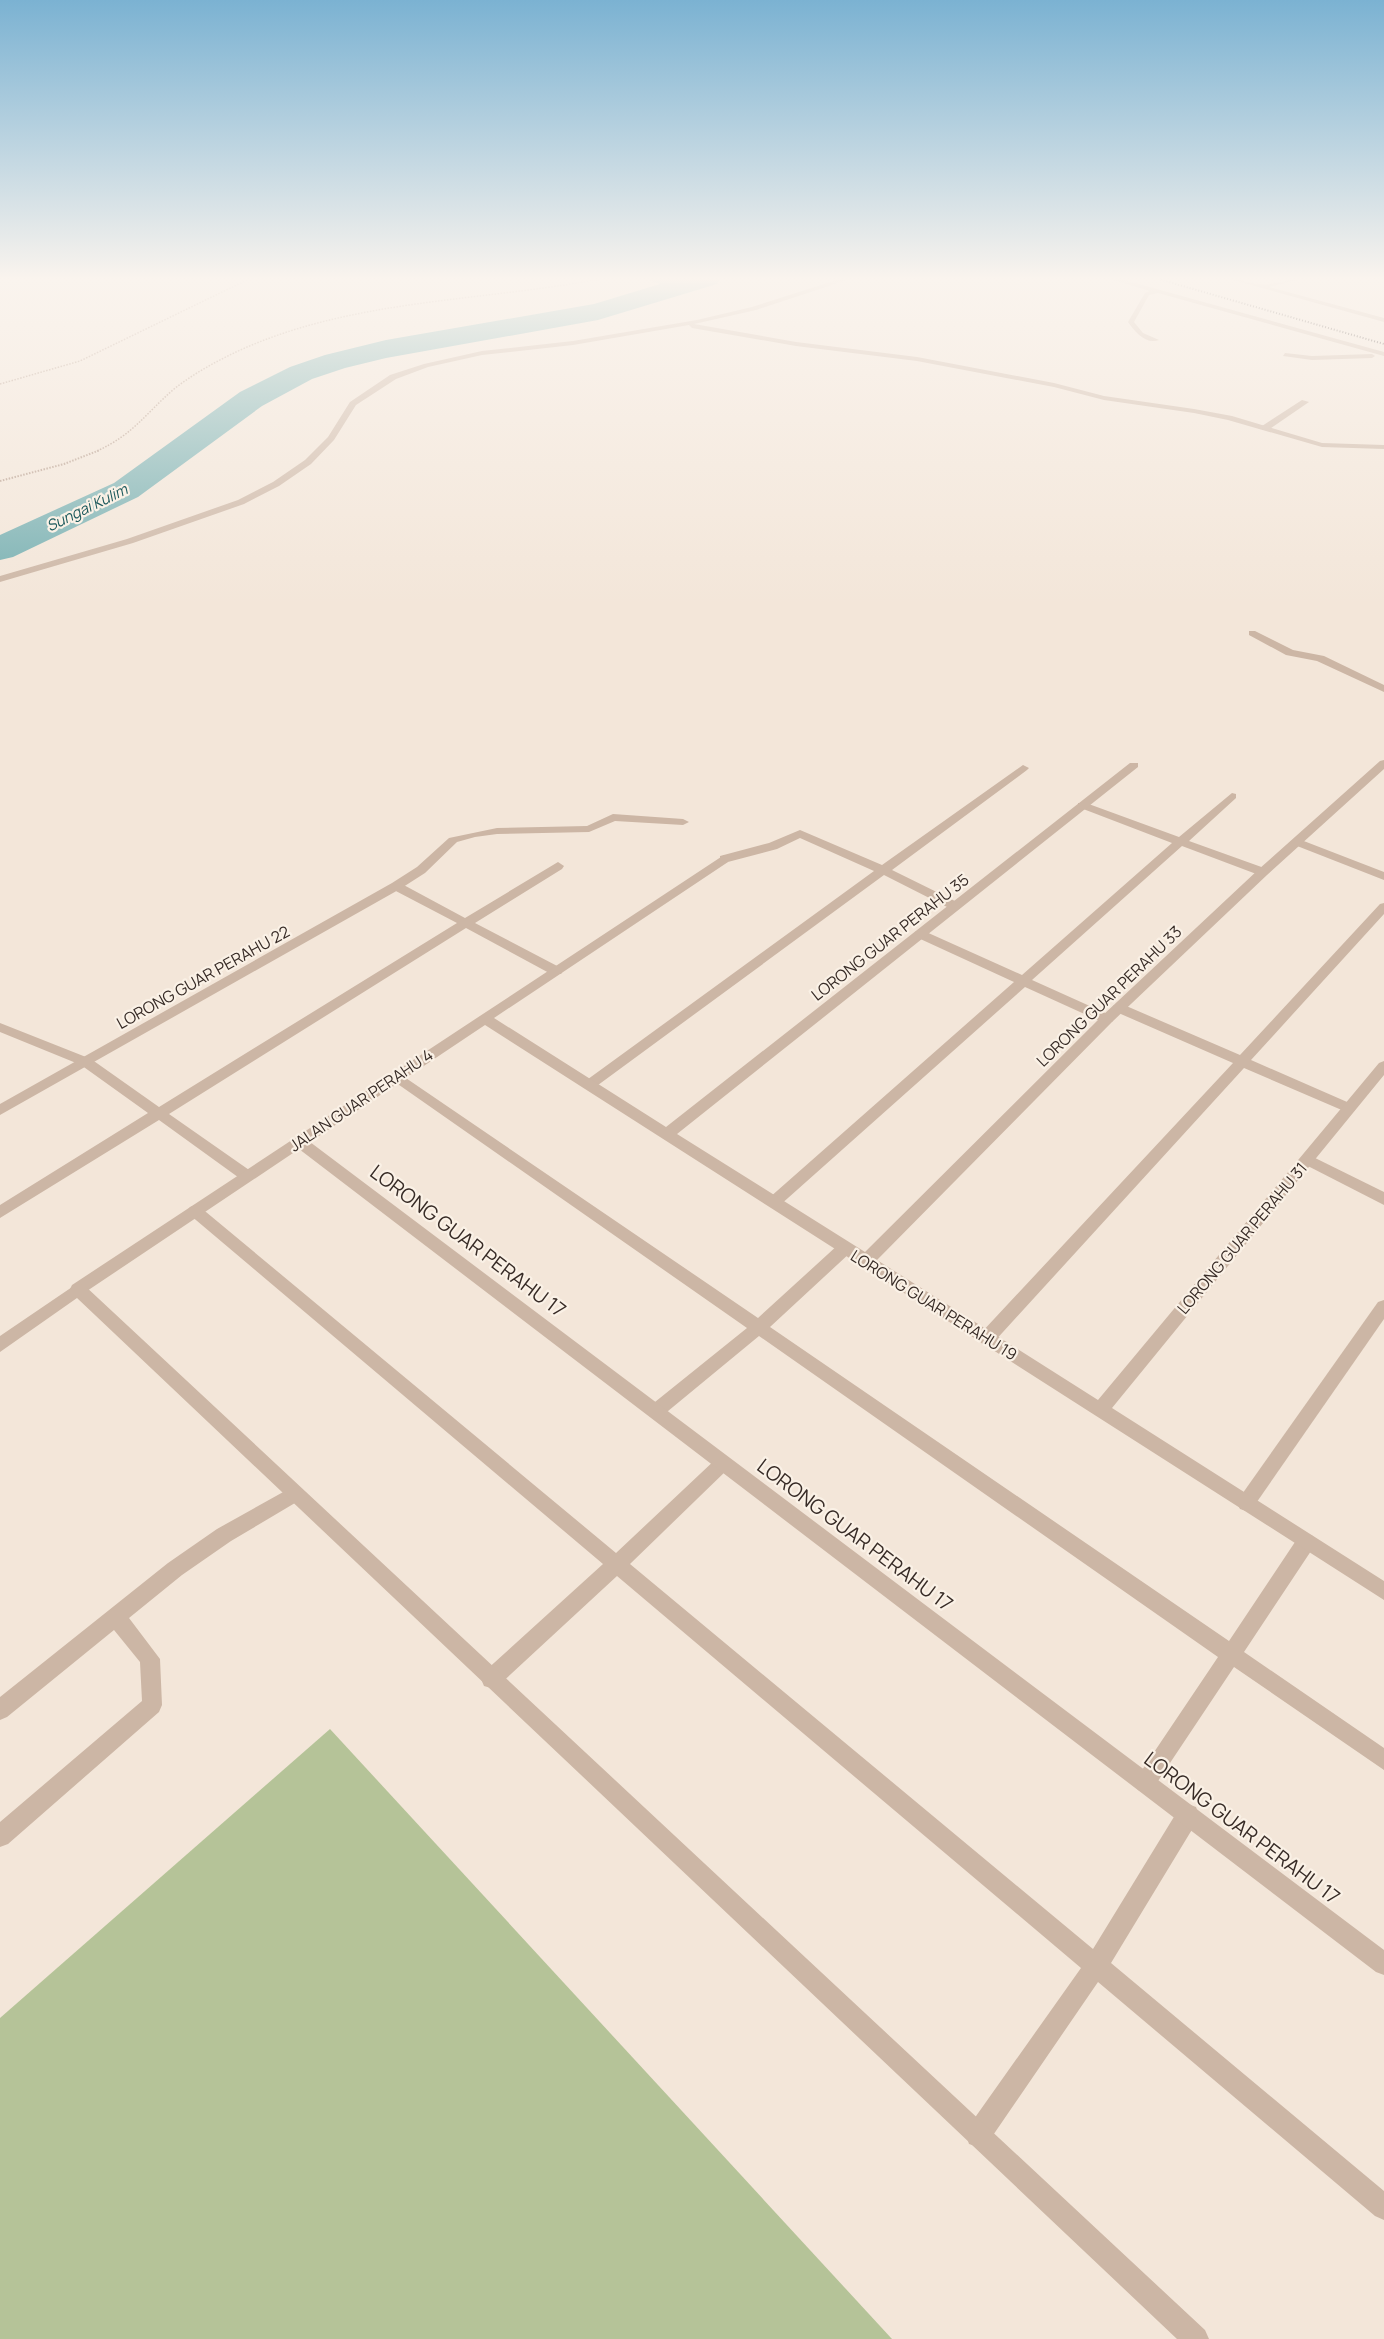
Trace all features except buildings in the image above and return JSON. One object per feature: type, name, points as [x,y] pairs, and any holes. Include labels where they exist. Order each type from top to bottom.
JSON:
[{"type":"street","points":[[0,579],[130,541],[241,502],[276,484],[308,462],[331,438],[353,405],[377,387]]},
{"type":"street","points":[[1062,387],[1104,398],[1194,411],[1322,445],[1384,447]]},
{"type":"street","points":[[1265,428],[1305,402]]},
{"type":"street","points":[[1252,633],[1290,653],[1320,658],[1384,689]]},
{"type":"street","name":"LORONG GUAR PERAHU 33","points":[[866,1261],[1107,1019],[1263,872],[1384,763]]},
{"type":"street","name":"LORONG GUAR PERAHU 35","points":[[668,1134],[1134,765]]},
{"type":"street","points":[[589,1085],[1023,768]]},
{"type":"street","points":[[774,1202],[1232,796]]},
{"type":"street","points":[[1082,805],[1263,872]]},
{"type":"street","name":"LORONG GUAR PERAHU 22","points":[[0,1110],[396,886],[421,870],[453,840],[497,831],[589,829],[613,817],[683,822]]},
{"type":"street","name":"JALAN GUAR PERAHU 4","points":[[0,1345],[78,1289],[724,858],[773,846],[800,834],[883,870]]},
{"type":"street","points":[[1296,843],[1384,876]]},
{"type":"street","points":[[0,1212],[558,866]]},
{"type":"street","points":[[883,870],[955,906]]},
{"type":"street","points":[[396,886],[556,971]]},
{"type":"street","points":[[987,1338],[1384,907]]},
{"type":"street","points":[[920,934],[1107,1019]]},
{"type":"street","points":[[1119,1008],[1349,1108]]},
{"type":"street","name":"LORONG GUAR PERAHU 19","points":[[484,1018],[1384,1591]]},
{"type":"street","points":[[0,1027],[86,1062],[160,1112],[247,1176]]},
{"type":"street","name":"LORONG GUAR PERAHU 31","points":[[1100,1410],[1384,1066]]},
{"type":"street","points":[[397,1077],[1384,1760]]},
{"type":"street","name":"LORONG GUAR PERAHU 17","points":[[299,1141],[1384,1964]]},
{"type":"street","points":[[1306,1159],[1384,1199]]},
{"type":"street","points":[[195,1211],[1384,2207]]},
{"type":"street","points":[[656,1411],[758,1328],[845,1248]]},
{"type":"street","points":[[78,1289],[1196,2339]]},
{"type":"street","points":[[1246,1503],[1384,1306]]},
{"type":"street","points":[[491,1679],[723,1462]]},
{"type":"street","points":[[0,1710],[175,1569],[204,1548],[294,1494]]},
{"type":"street","points":[[1145,1783],[1306,1542]]},
{"type":"street","points":[[0,1836],[152,1705],[150,1659],[116,1617]]},
{"type":"street","points":[[978,2135],[1096,1966],[1188,1815]]},
{"type":"path","points":[[0,481],[48,469],[91,453],[124,437],[179,387]]},
{"type":"green space","points":[[330,1729],[892,2339],[0,2339],[0,2018]]},
{"type":"waterway","name":"Sungai Kulim","points":[[0,549],[126,490],[251,399],[274,387]]}]
